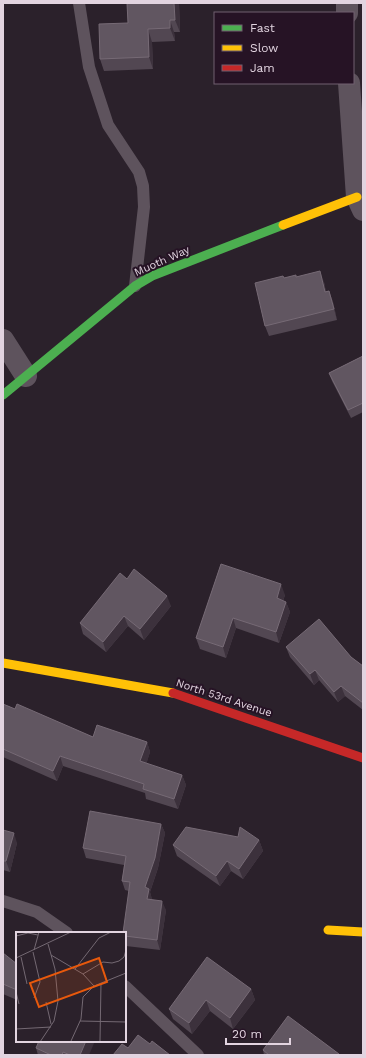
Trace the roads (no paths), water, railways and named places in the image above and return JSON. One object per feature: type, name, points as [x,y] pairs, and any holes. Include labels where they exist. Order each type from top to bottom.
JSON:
[{"type":"street","points":[[354,87],[360,204]]},
{"type":"street","name":"Muoth Way","points":[[3,395],[135,286],[152,276],[360,204]]},
{"type":"street","points":[[3,340],[26,376]]},
{"type":"street","name":"North 53rd Avenue","points":[[3,663],[182,695],[363,758]]},
{"type":"street","points":[[328,930],[363,932]]},
{"type":"lane","points":[[79,3],[90,67],[108,125],[139,172],[143,186],[144,207],[135,286]]},
{"type":"lane","points":[[3,901],[36,912],[66,932]]},
{"type":"lane","points":[[126,987],[198,1055]]}]
